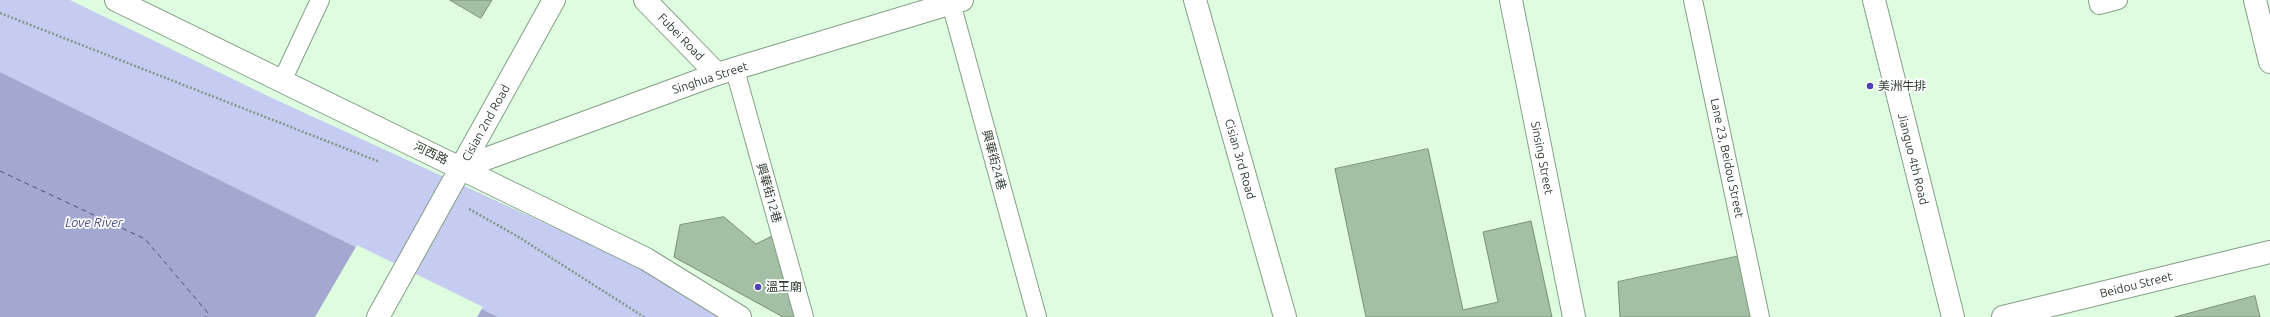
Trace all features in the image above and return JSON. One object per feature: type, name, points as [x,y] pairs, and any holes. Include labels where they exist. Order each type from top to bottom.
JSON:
[{"type":"street","name":"河西路","points":[[116,0],[141,5],[282,81],[646,259],[740,317]]},
{"type":"street","name":"Cisian 2nd Road","points":[[378,317],[554,0]]},
{"type":"street","name":"Fubei Road","points":[[645,0],[726,72]]},
{"type":"street","name":"Cisian 3rd Road","points":[[1195,0],[1285,317]]},
{"type":"street","name":"Sinsing Street","points":[[1510,0],[1574,317]]},
{"type":"street","name":"Jianguo 4th Road","points":[[1874,0],[1953,317]]},
{"type":"street","points":[[2255,0],[2270,62]]},
{"type":"street","name":"Singhua Street","points":[[461,168],[726,72],[953,1]]},
{"type":"street","name":"Beidou Street","points":[[2003,317],[2270,252]]},
{"type":"lane","points":[[282,81],[320,0]]},
{"type":"lane","name":"Lane 23, Beidou Street","points":[[1693,0],[1760,317]]},
{"type":"lane","points":[[2098,0],[2099,5],[2118,0]]},
{"type":"lane","name":"興華街24巷","points":[[953,1],[1038,317]]},
{"type":"lane","name":"興華街12巷","points":[[726,72],[804,317]]},
{"type":"path","points":[[0,13],[381,162]]},
{"type":"path","points":[[517,236],[644,317]]},
{"type":"shaded area","points":[[0,0],[70,0],[272,98],[645,269],[724,317],[498,317],[0,72]]},
{"type":"water","name":"Love River","points":[[0,72],[498,317],[0,317]]},
{"type":"pier","points":[[357,245],[483,307],[477,317],[315,317]]},
{"type":"building","points":[[450,0],[492,0],[481,18]]},
{"type":"building","points":[[1428,149],[1463,310],[1498,302],[1483,232],[1531,221],[1552,317],[1366,317],[1335,169]]},
{"type":"building","name":"溫王廟","points":[[724,217],[756,244],[774,235],[796,317],[783,317],[674,257],[680,225]]},
{"type":"building","points":[[1740,256],[1752,317],[1620,317],[1618,282]]},
{"type":"building","points":[[2255,296],[2260,317],[2175,317]]},
{"type":"ferry route","points":[[0,171],[145,239],[208,313],[206,317]]},
{"type":"place","name":"美洲牛排","points":[[1870,86]]},
{"type":"place","name":"溫王廟","points":[[758,287]]}]
